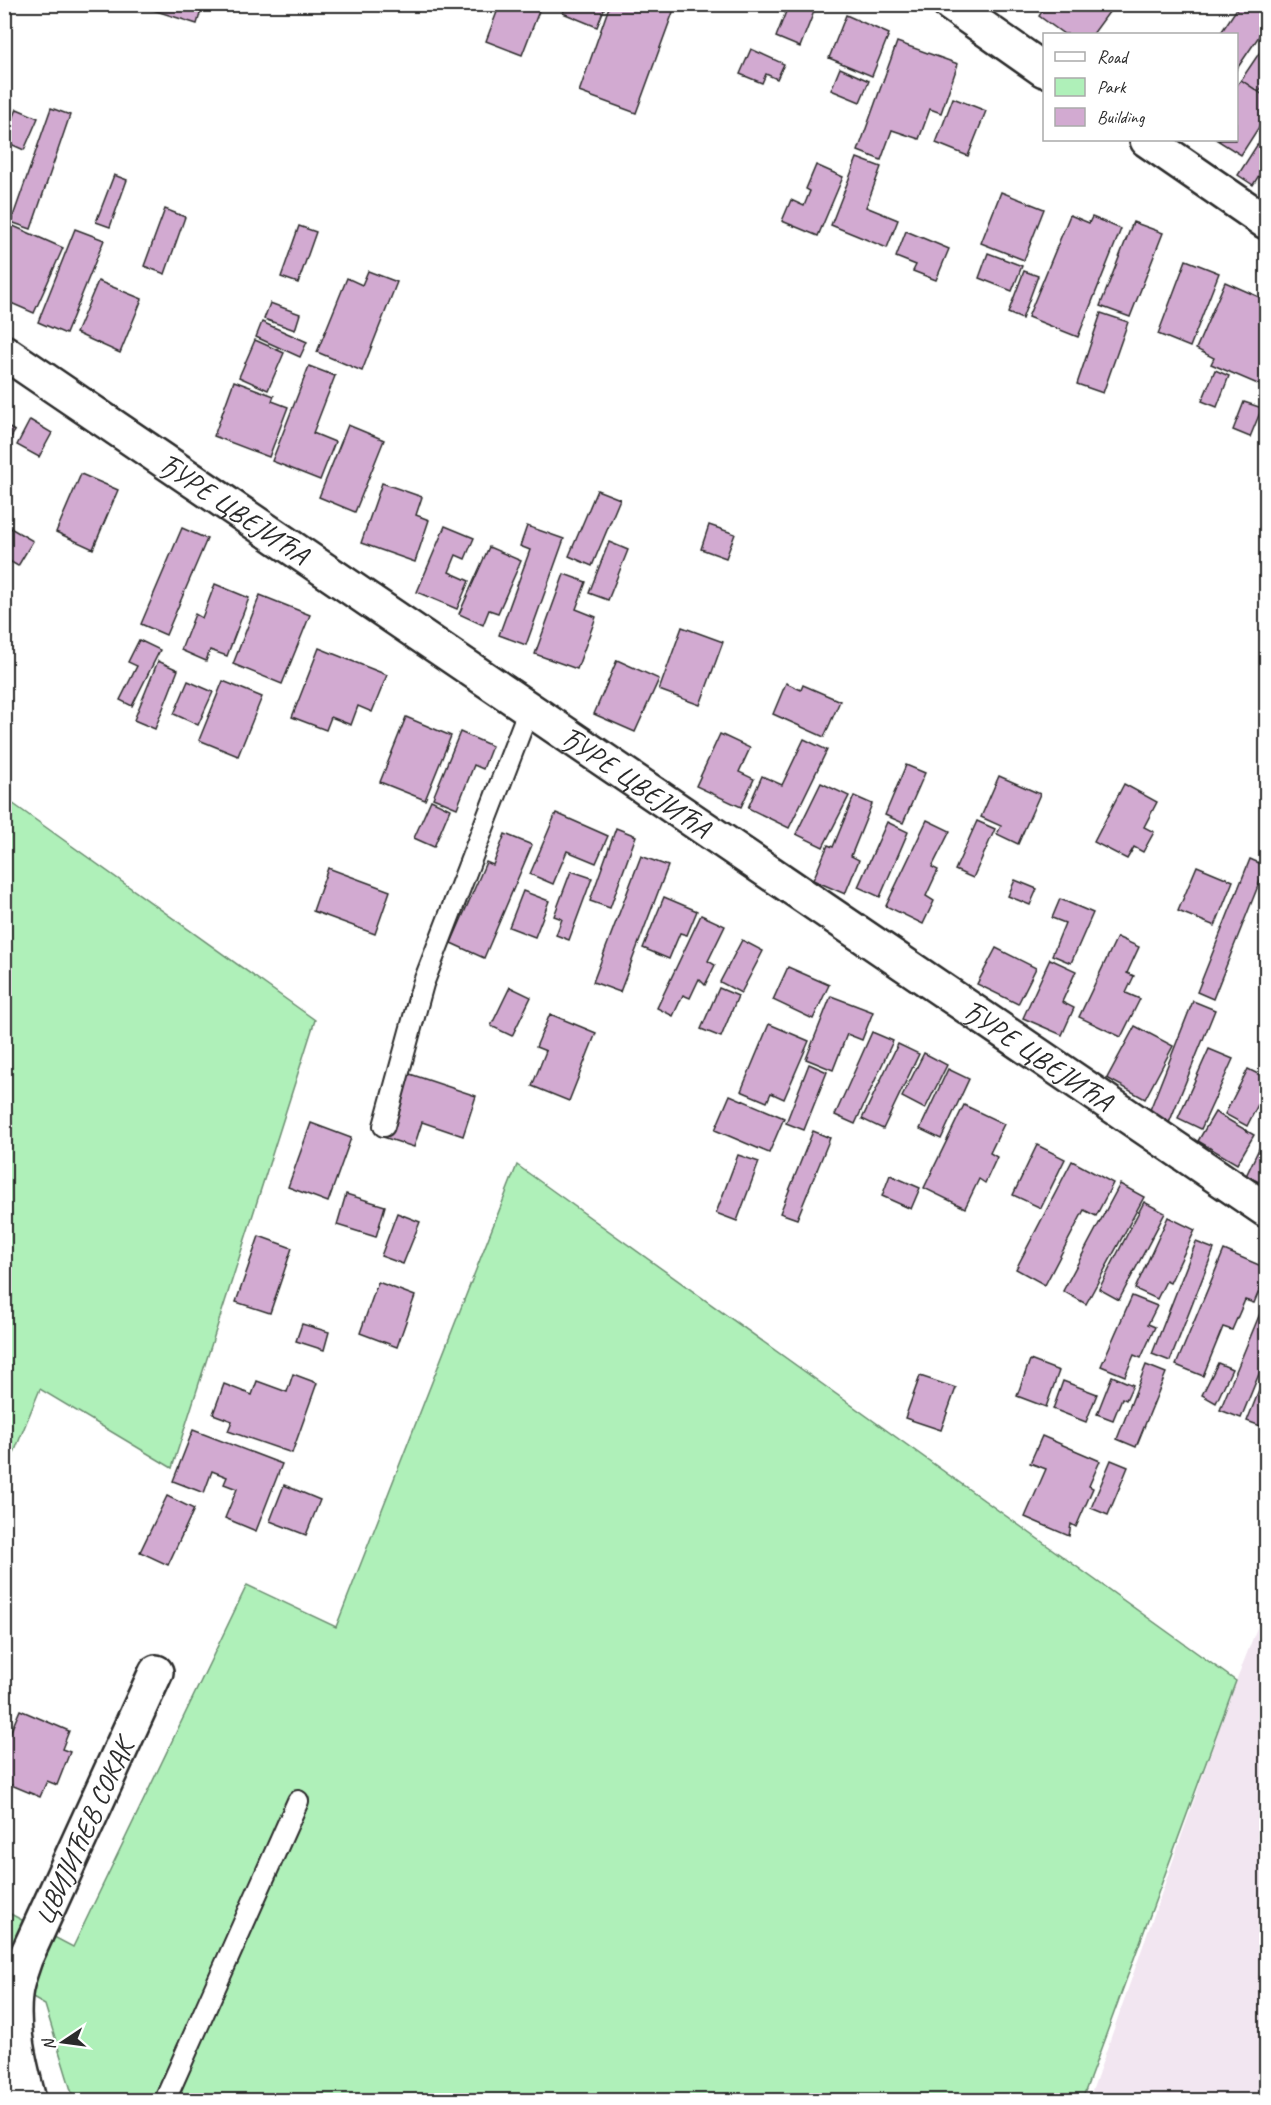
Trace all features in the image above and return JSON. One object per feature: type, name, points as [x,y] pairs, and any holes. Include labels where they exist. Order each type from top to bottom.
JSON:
[{"type":"street","points":[[950,4],[1043,69]]},
{"type":"street","points":[[1148,141],[1266,222]]},
{"type":"street","name":"ЂУРЕ ЦВЕЈИЋА","points":[[4,352],[1266,1210]]},
{"type":"street","name":"ЦВИЈИЋЕВ СОКАК","points":[[29,2100],[16,2049],[13,2021],[15,1992],[25,1959],[156,1672]]},
{"type":"lane","points":[[384,1126],[423,984],[529,709]]},
{"type":"lane","points":[[165,2100],[298,1801]]},
{"type":"shaded area","points":[[1266,1605],[1266,2100],[1089,2100],[1236,1681]]},
{"type":"green space","points":[[5,798],[315,1020],[172,1468],[40,1389],[5,1475]]},
{"type":"green space","points":[[517,1165],[1236,1681],[1082,2100],[74,2100],[45,2005],[5,1982],[5,1911],[73,1947],[247,1585],[336,1627]]},
{"type":"building","points":[[152,4],[194,4],[202,7],[197,24],[150,9]]},
{"type":"building","points":[[500,4],[520,4],[539,11],[522,55],[486,41]]},
{"type":"building","points":[[567,4],[606,4],[597,27],[563,13]]},
{"type":"building","points":[[610,4],[676,4],[636,113],[579,92]]},
{"type":"building","points":[[789,4],[817,4],[800,47],[776,37]]},
{"type":"building","points":[[1047,4],[1115,4],[1094,33],[1063,33],[1039,16]]},
{"type":"building","points":[[1240,4],[1256,4],[1266,12],[1266,26],[1238,67],[1238,33],[1221,33]]},
{"type":"building","points":[[846,15],[889,34],[872,76],[829,58]]},
{"type":"building","points":[[897,42],[958,64],[941,113],[930,109],[919,139],[892,130],[881,160],[858,151]]},
{"type":"building","points":[[1266,43],[1266,81],[1259,92],[1241,80]]},
{"type":"building","points":[[751,49],[784,64],[777,79],[766,74],[762,83],[740,74]]},
{"type":"building","points":[[840,68],[869,81],[860,102],[831,90]]},
{"type":"building","points":[[1241,80],[1266,97],[1266,116],[1241,155],[1219,141],[1238,141],[1238,84]]},
{"type":"building","points":[[953,98],[986,111],[968,156],[936,143]]},
{"type":"building","points":[[51,108],[70,115],[31,229],[11,222]]},
{"type":"building","points":[[17,109],[38,118],[24,150],[4,141]]},
{"type":"building","points":[[1266,131],[1266,164],[1253,185],[1238,175]]},
{"type":"building","points":[[857,158],[881,167],[866,207],[898,220],[887,248],[831,225]]},
{"type":"building","points":[[816,165],[843,177],[818,236],[782,221],[791,200],[804,206],[810,191],[806,189]]},
{"type":"building","points":[[114,175],[127,180],[110,227],[96,222]]},
{"type":"building","points":[[1001,192],[1044,209],[1024,260],[981,243]]},
{"type":"building","points":[[165,209],[185,217],[165,274],[144,266]]},
{"type":"building","points":[[1070,215],[1089,223],[1092,217],[1121,229],[1078,337],[1028,317]]},
{"type":"building","points":[[1133,222],[1163,233],[1130,317],[1100,306]]},
{"type":"building","points":[[11,225],[63,248],[34,313],[4,300],[4,239]]},
{"type":"building","points":[[299,226],[316,232],[298,283],[281,277]]},
{"type":"building","points":[[75,229],[104,240],[66,334],[38,322]]},
{"type":"building","points":[[906,231],[949,249],[936,280],[913,271],[916,265],[896,257]]},
{"type":"building","points":[[988,253],[1022,266],[1012,291],[979,278]]},
{"type":"building","points":[[1186,260],[1219,273],[1190,347],[1158,334]]},
{"type":"building","points":[[368,271],[397,282],[362,371],[317,352],[347,278],[362,285]]},
{"type":"building","points":[[1024,271],[1038,276],[1022,319],[1008,313]]},
{"type":"building","points":[[98,281],[142,299],[120,353],[76,333]]},
{"type":"building","points":[[1225,282],[1266,300],[1266,371],[1260,385],[1211,364],[1214,358],[1196,349]]},
{"type":"building","points":[[270,303],[300,314],[295,330],[264,319]]},
{"type":"building","points":[[1101,313],[1128,322],[1103,393],[1077,384]]},
{"type":"building","points":[[262,322],[307,342],[300,357],[256,337]]},
{"type":"building","points":[[255,340],[284,353],[268,390],[239,377]]},
{"type":"building","points":[[309,366],[335,376],[313,433],[335,442],[320,480],[272,461]]},
{"type":"building","points":[[1215,370],[1229,376],[1217,407],[1202,401]]},
{"type":"building","points":[[234,381],[274,396],[272,401],[288,407],[269,457],[214,436]]},
{"type":"building","points":[[1244,402],[1262,408],[1250,437],[1233,430]]},
{"type":"building","points":[[30,420],[52,433],[39,457],[17,445]]},
{"type":"building","points":[[4,425],[15,431],[4,448]]},
{"type":"building","points":[[348,425],[384,440],[355,512],[319,497]]},
{"type":"building","points":[[81,474],[118,490],[93,549],[56,532]]},
{"type":"building","points":[[382,483],[422,497],[416,515],[429,520],[415,562],[361,543]]},
{"type":"building","points":[[597,490],[620,499],[592,566],[569,556]]},
{"type":"building","points":[[709,525],[735,534],[726,558],[701,549]]},
{"type":"building","points":[[7,526],[33,541],[18,566],[4,558],[4,530]]},
{"type":"building","points":[[445,526],[474,538],[465,559],[456,555],[449,572],[469,581],[457,609],[417,592]]},
{"type":"building","points":[[527,526],[564,539],[526,645],[499,635],[530,550],[520,546]]},
{"type":"building","points":[[182,528],[207,539],[166,635],[141,624]]},
{"type":"building","points":[[609,542],[628,550],[608,600],[589,593]]},
{"type":"building","points":[[489,547],[521,561],[498,613],[489,610],[483,625],[459,614]]},
{"type":"building","points":[[564,574],[586,582],[576,609],[596,617],[577,669],[535,654]]},
{"type":"building","points":[[215,584],[249,598],[227,656],[210,650],[206,661],[181,650],[195,614],[202,618]]},
{"type":"building","points":[[260,595],[310,615],[282,684],[233,664]]},
{"type":"building","points":[[682,627],[723,642],[700,705],[659,690]]},
{"type":"building","points":[[139,640],[160,650],[132,706],[120,700],[137,666],[128,662]]},
{"type":"building","points":[[319,648],[387,675],[372,712],[358,706],[351,725],[331,717],[326,730],[292,717]]},
{"type":"building","points":[[617,660],[659,679],[635,732],[594,714]]},
{"type":"building","points":[[158,661],[178,670],[155,729],[134,720]]},
{"type":"building","points":[[188,681],[213,692],[198,725],[174,714]]},
{"type":"building","points":[[223,681],[262,697],[238,756],[199,740]]},
{"type":"building","points":[[786,683],[801,690],[803,685],[840,701],[824,737],[773,714]]},
{"type":"building","points":[[406,717],[451,736],[425,800],[380,782]]},
{"type":"building","points":[[460,732],[492,746],[483,769],[474,765],[457,808],[433,798]]},
{"type":"building","points":[[720,734],[750,748],[739,772],[754,779],[741,807],[696,786]]},
{"type":"building","points":[[804,739],[827,750],[789,828],[748,808],[762,776],[782,785]]},
{"type":"building","points":[[906,765],[925,773],[903,823],[885,815]]},
{"type":"building","points":[[999,776],[1040,794],[1018,844],[997,834],[1001,826],[981,817]]},
{"type":"building","points":[[821,783],[849,796],[823,847],[796,834]]},
{"type":"building","points":[[1124,784],[1157,802],[1144,827],[1154,832],[1143,852],[1134,847],[1127,859],[1094,842]]},
{"type":"building","points":[[854,796],[872,804],[851,856],[859,860],[845,894],[813,880],[828,845],[833,847]]},
{"type":"building","points":[[431,800],[450,809],[434,847],[414,838]]},
{"type":"building","points":[[556,813],[608,836],[596,863],[567,851],[553,884],[530,874]]},
{"type":"building","points":[[927,820],[950,831],[932,867],[938,870],[926,896],[934,901],[923,924],[886,906]]},
{"type":"building","points":[[977,821],[995,829],[973,878],[955,870]]},
{"type":"building","points":[[887,822],[908,832],[880,897],[858,887]]},
{"type":"building","points":[[616,828],[636,836],[610,908],[590,901]]},
{"type":"building","points":[[505,834],[532,845],[484,958],[451,943],[486,862],[493,865]]},
{"type":"building","points":[[641,856],[668,866],[620,992],[593,982]]},
{"type":"building","points":[[1250,859],[1266,866],[1213,999],[1197,992]]},
{"type":"building","points":[[1197,866],[1233,881],[1215,926],[1178,911]]},
{"type":"building","points":[[328,868],[390,891],[375,934],[313,911]]},
{"type":"building","points":[[571,871],[592,878],[569,940],[556,935],[562,919],[554,916]]},
{"type":"building","points":[[1015,880],[1037,889],[1030,905],[1008,896]]},
{"type":"building","points":[[523,891],[549,901],[535,937],[509,927]]},
{"type":"building","points":[[664,897],[697,911],[687,935],[680,933],[669,959],[643,948]]},
{"type":"building","points":[[1060,899],[1093,913],[1071,963],[1052,955],[1065,923],[1052,918]]},
{"type":"building","points":[[701,915],[725,926],[708,961],[715,965],[705,985],[699,979],[690,998],[683,995],[673,1016],[657,1008]]},
{"type":"building","points":[[1117,937],[1139,947],[1127,973],[1134,976],[1126,993],[1140,999],[1121,1037],[1079,1017]]},
{"type":"building","points":[[742,940],[763,951],[741,993],[720,982]]},
{"type":"building","points":[[996,948],[1036,968],[1018,1004],[977,984]]},
{"type":"building","points":[[1050,959],[1076,971],[1062,1002],[1074,1008],[1062,1035],[1023,1018]]},
{"type":"building","points":[[788,967],[829,985],[813,1019],[773,1000]]},
{"type":"building","points":[[510,987],[531,997],[512,1036],[491,1026]]},
{"type":"building","points":[[719,988],[738,996],[721,1037],[701,1029]]},
{"type":"building","points":[[831,996],[873,1012],[862,1040],[847,1034],[833,1070],[806,1059]]},
{"type":"building","points":[[1193,1001],[1215,1010],[1169,1123],[1148,1115]]},
{"type":"building","points":[[550,1014],[596,1033],[569,1101],[532,1086],[546,1051],[536,1047]]},
{"type":"building","points":[[769,1024],[809,1041],[784,1099],[771,1093],[767,1102],[741,1091]]},
{"type":"building","points":[[1135,1026],[1173,1046],[1145,1099],[1107,1078]]},
{"type":"building","points":[[872,1032],[893,1041],[855,1124],[835,1115]]},
{"type":"building","points":[[898,1044],[919,1054],[883,1129],[862,1119]]},
{"type":"building","points":[[1209,1049],[1233,1059],[1201,1129],[1178,1118]]},
{"type":"building","points":[[924,1053],[947,1065],[925,1109],[902,1097]]},
{"type":"building","points":[[809,1064],[827,1072],[804,1130],[786,1123]]},
{"type":"building","points":[[948,1069],[969,1079],[941,1139],[920,1129]]},
{"type":"building","points":[[1248,1069],[1266,1078],[1266,1089],[1247,1126],[1225,1114]]},
{"type":"building","points":[[404,1072],[476,1096],[463,1136],[422,1122],[414,1147],[383,1137]]},
{"type":"building","points":[[730,1095],[784,1118],[769,1153],[715,1130]]},
{"type":"building","points":[[964,1105],[1004,1124],[990,1153],[997,1157],[985,1183],[979,1179],[965,1208],[924,1188]]},
{"type":"building","points":[[1215,1112],[1254,1135],[1237,1164],[1198,1141]]},
{"type":"building","points":[[311,1123],[351,1138],[328,1202],[288,1187]]},
{"type":"building","points":[[813,1131],[830,1138],[797,1219],[780,1213]]},
{"type":"building","points":[[1266,1134],[1266,1185],[1246,1176]]},
{"type":"building","points":[[1037,1145],[1065,1159],[1041,1208],[1013,1195]]},
{"type":"building","points":[[738,1155],[759,1162],[737,1221],[716,1213]]},
{"type":"building","points":[[1072,1161],[1113,1183],[1096,1216],[1084,1210],[1045,1285],[1016,1269]]},
{"type":"building","points":[[890,1175],[920,1188],[911,1209],[882,1196]]},
{"type":"building","points":[[1120,1184],[1144,1197],[1086,1304],[1063,1291]]},
{"type":"building","points":[[346,1194],[385,1206],[376,1237],[337,1225]]},
{"type":"building","points":[[1144,1202],[1165,1213],[1119,1300],[1099,1289]]},
{"type":"building","points":[[397,1213],[420,1222],[403,1264],[381,1256]]},
{"type":"building","points":[[1168,1217],[1195,1230],[1170,1283],[1166,1281],[1157,1299],[1135,1289]]},
{"type":"building","points":[[259,1236],[292,1248],[270,1313],[236,1302]]},
{"type":"building","points":[[1196,1242],[1214,1249],[1170,1361],[1152,1354]]},
{"type":"building","points":[[1224,1250],[1266,1268],[1266,1274],[1254,1303],[1245,1300],[1232,1330],[1223,1327],[1203,1376],[1176,1365]]},
{"type":"building","points":[[378,1282],[415,1296],[397,1347],[360,1333]]},
{"type":"building","points":[[1132,1296],[1157,1306],[1148,1324],[1155,1327],[1141,1358],[1134,1355],[1125,1376],[1101,1366]]},
{"type":"building","points":[[1266,1299],[1266,1357],[1241,1418],[1220,1410]]},
{"type":"building","points":[[302,1324],[329,1332],[324,1350],[296,1341]]},
{"type":"building","points":[[1030,1360],[1059,1371],[1046,1407],[1017,1396]]},
{"type":"building","points":[[1218,1363],[1232,1369],[1216,1403],[1202,1395]]},
{"type":"building","points":[[1146,1365],[1166,1373],[1136,1447],[1117,1439]]},
{"type":"building","points":[[1266,1373],[1266,1428],[1247,1421]]},
{"type":"building","points":[[293,1374],[317,1383],[292,1453],[228,1431],[232,1421],[213,1414],[224,1384],[252,1395],[257,1381],[287,1392]]},
{"type":"building","points":[[920,1376],[956,1388],[941,1430],[905,1418]]},
{"type":"building","points":[[1112,1376],[1133,1385],[1126,1400],[1122,1398],[1113,1420],[1097,1414]]},
{"type":"building","points":[[1063,1381],[1097,1394],[1086,1422],[1053,1409]]},
{"type":"building","points":[[193,1430],[282,1464],[256,1531],[225,1518],[237,1489],[224,1484],[227,1477],[212,1471],[204,1493],[173,1481]]},
{"type":"building","points":[[1042,1436],[1100,1461],[1089,1486],[1093,1488],[1076,1527],[1071,1524],[1069,1536],[1025,1517],[1046,1469],[1030,1463]]},
{"type":"building","points":[[1111,1460],[1128,1467],[1108,1515],[1091,1508]]},
{"type":"building","points":[[284,1485],[320,1500],[306,1535],[270,1521]]},
{"type":"building","points":[[167,1496],[194,1509],[168,1565],[140,1552]]},
{"type":"building","points":[[20,1710],[69,1731],[62,1749],[70,1752],[57,1785],[47,1781],[40,1797],[4,1782],[4,1747]]}]
